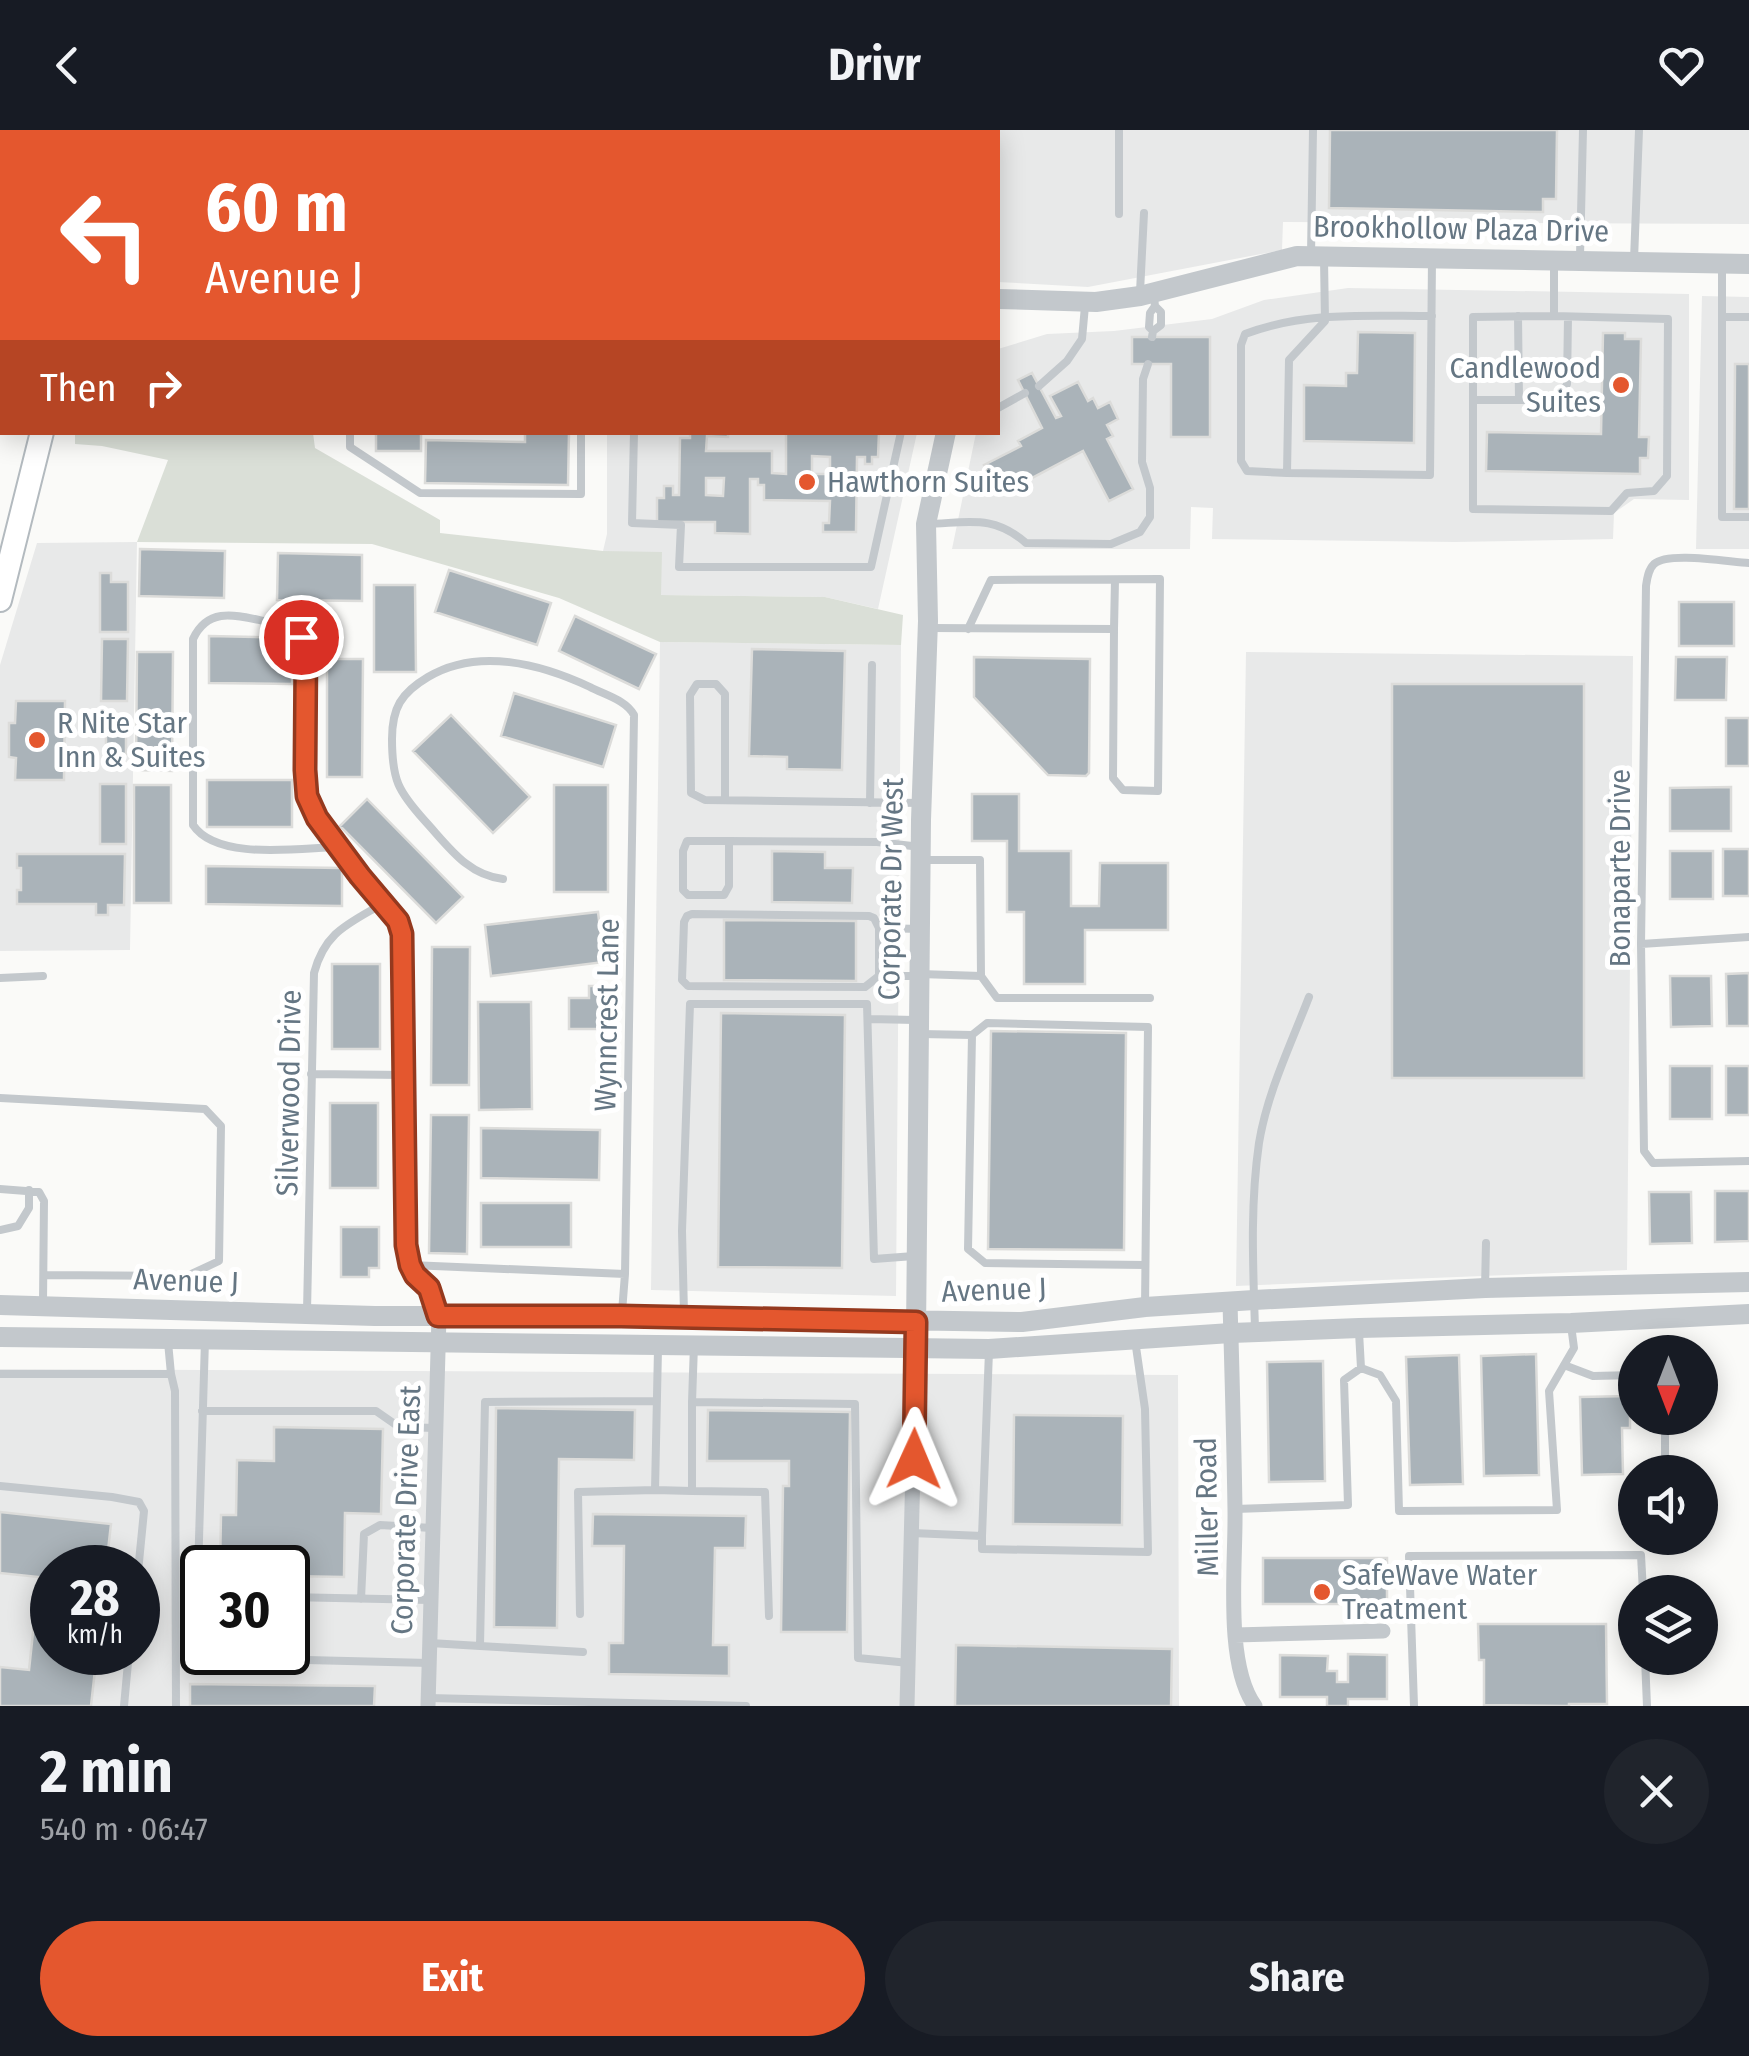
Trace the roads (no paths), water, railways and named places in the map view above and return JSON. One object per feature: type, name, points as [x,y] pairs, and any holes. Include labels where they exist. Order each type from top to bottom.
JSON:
[{"type":"main road","points":[[0,600],[41,435]]},
{"type":"street","name":"Brookhollow Plaza Drive","points":[[1000,299],[1086,302],[1150,298],[1297,256],[1749,264]]},
{"type":"street","name":"Corporate Dr West","points":[[916,1348],[920,854],[928,628],[926,524],[945,435]]},
{"type":"street","name":"Avenue J","points":[[0,1305],[307,1315],[1022,1322],[1144,1307],[1254,1300],[1485,1288],[1749,1282]]},
{"type":"street","name":"Miller Road","points":[[1230,1303],[1235,1634],[1241,1680],[1255,1706]]},
{"type":"street","points":[[168,1338],[169,1312]]},
{"type":"street","name":"Avenue J","points":[[0,1337],[989,1349],[1231,1333],[1571,1324],[1749,1314]]},
{"type":"street","name":"Corporate Drive East","points":[[428,1702],[438,1316]]},
{"type":"street","points":[[908,1706],[916,1348]]},
{"type":"street","points":[[1235,1634],[1383,1631]]},
{"type":"lane","points":[[1119,130],[1119,214]]},
{"type":"lane","points":[[1287,472],[1289,360],[1326,321],[1318,257],[1312,130]]},
{"type":"lane","points":[[1580,262],[1583,130]]},
{"type":"lane","points":[[1634,262],[1639,130]]},
{"type":"lane","points":[[1144,213],[1152,334]]},
{"type":"lane","points":[[1432,259],[1432,316],[1430,474],[1247,471],[1241,461],[1244,334],[1264,326],[1326,315],[1432,316]]},
{"type":"lane","points":[[1554,261],[1554,316]]},
{"type":"lane","points":[[1722,264],[1722,517],[1749,517]]},
{"type":"lane","points":[[1040,386],[1067,361],[1082,339],[1086,302]]},
{"type":"lane","points":[[1473,316],[1554,316],[1668,319],[1668,476],[1654,491],[1626,494],[1610,511],[1473,509],[1473,316]]},
{"type":"lane","points":[[1518,316],[1518,400]]},
{"type":"lane","points":[[1473,400],[1545,400],[1561,396],[1567,384],[1568,316]]},
{"type":"lane","points":[[1722,317],[1749,317]]},
{"type":"lane","points":[[926,524],[992,522],[1011,529],[1026,543],[1111,544],[1140,532],[1150,517],[1150,488],[1142,462],[1143,378],[1148,364]]},
{"type":"lane","points":[[1000,407],[1025,394]]},
{"type":"lane","points":[[350,435],[350,448],[420,492],[581,494],[581,435]]},
{"type":"lane","points":[[634,435],[632,523],[681,525],[680,566],[871,567],[900,435]]},
{"type":"lane","name":"Bonaparte Drive","points":[[1749,564],[1666,557],[1649,570],[1641,944],[1644,1151],[1653,1163],[1749,1161]]},
{"type":"lane","points":[[968,628],[991,580],[1160,579],[1158,791],[1123,790],[1113,778],[1115,580]]},
{"type":"lane","points":[[337,847],[252,850],[216,843],[199,834],[193,825],[193,639],[199,626],[209,620],[223,615],[242,616],[288,626],[306,642],[307,796],[337,847],[398,921],[402,934],[406,1245],[410,1265],[429,1288],[438,1316]]},
{"type":"lane","points":[[928,628],[1114,630]]},
{"type":"lane","name":"Wynncrest Lane","points":[[502,879],[475,872],[458,857],[407,801],[395,778],[392,761],[392,718],[401,699],[437,672],[466,662],[518,664],[567,676],[626,704],[634,715],[625,1274],[621,1316]]},
{"type":"lane","points":[[870,803],[872,665]]},
{"type":"lane","points":[[724,800],[724,694],[716,684],[697,684],[690,695],[691,793],[705,800],[922,804]]},
{"type":"lane","points":[[729,841],[729,886],[724,895],[688,895],[683,890],[683,851],[687,841],[729,841],[877,842],[920,854],[980,860],[980,976],[998,998],[1150,998]]},
{"type":"lane","name":"Silverwood Drive","points":[[307,1315],[314,974],[319,952],[327,941],[382,904]]},
{"type":"lane","points":[[879,976],[879,928],[869,916],[689,915],[684,922],[682,980],[688,986],[865,987],[879,976],[980,976]]},
{"type":"lane","points":[[879,928],[920,929]]},
{"type":"lane","points":[[1641,944],[1749,938]]},
{"type":"lane","points":[[0,978],[43,976]]},
{"type":"lane","points":[[1255,1332],[1252,1204],[1260,1140],[1269,1102],[1309,997]]},
{"type":"lane","points":[[684,1318],[682,1230],[690,1004],[867,1004],[874,1258],[915,1256]]},
{"type":"lane","points":[[869,1020],[972,1034],[987,1023],[1148,1027],[1144,1307]]},
{"type":"lane","points":[[972,1034],[968,1249],[985,1262],[1145,1265]]},
{"type":"lane","points":[[312,1074],[405,1076]]},
{"type":"lane","points":[[0,1098],[205,1109],[221,1126],[219,1261],[186,1276],[44,1275]]},
{"type":"lane","points":[[0,1188],[38,1192],[44,1201],[43,1306]]},
{"type":"lane","points":[[0,1230],[18,1226],[29,1208],[29,1190]]},
{"type":"lane","points":[[1485,1288],[1486,1242]]},
{"type":"lane","points":[[410,1265],[625,1274]]},
{"type":"lane","points":[[1361,1368],[1380,1375],[1396,1400],[1398,1511],[1557,1510],[1550,1391],[1574,1348],[1571,1324]]},
{"type":"lane","points":[[1358,1328],[1361,1368]]},
{"type":"lane","points":[[168,1338],[170,1374],[176,1391],[176,1706]]},
{"type":"lane","points":[[199,1545],[205,1338]]},
{"type":"lane","points":[[989,1349],[982,1549],[1148,1552],[1145,1409],[1136,1340]]},
{"type":"lane","points":[[655,1490],[658,1344]]},
{"type":"lane","points":[[692,1491],[694,1344]]},
{"type":"lane","points":[[1564,1364],[1593,1376],[1618,1376]]},
{"type":"lane","points":[[1235,1509],[1348,1506],[1344,1380],[1361,1368]]},
{"type":"lane","points":[[0,1374],[170,1374]]},
{"type":"lane","points":[[480,1646],[485,1402],[657,1401]]},
{"type":"lane","points":[[692,1402],[856,1404],[858,1658],[908,1663]]},
{"type":"lane","points":[[202,1411],[376,1411],[400,1427],[436,1428]]},
{"type":"lane","points":[[0,1486],[139,1502],[144,1511],[141,1545]]},
{"type":"lane","points":[[580,1614],[578,1492],[655,1490],[765,1492],[769,1616]]},
{"type":"lane","points":[[361,1599],[364,1534],[380,1525],[433,1528]]},
{"type":"lane","points":[[912,1534],[982,1536]]},
{"type":"lane","points":[[1414,1706],[1409,1556],[1641,1555],[1642,1575]]},
{"type":"lane","points":[[310,1598],[430,1600]]},
{"type":"lane","points":[[430,1644],[583,1652]]},
{"type":"lane","points":[[310,1660],[429,1663]]},
{"type":"lane","points":[[124,1706],[127,1675]]},
{"type":"lane","points":[[1646,1675],[1647,1706]]},
{"type":"lane","points":[[428,1702],[746,1706]]},
{"type":"place","name":"Candlewood Suites","points":[[1621,385]]},
{"type":"place","name":"Hawthorn Suites","points":[[807,482]]},
{"type":"place","name":"R Nite Star Inn & Suites","points":[[37,740]]},
{"type":"place","name":"SafeWave Water Treatment","points":[[1322,1592]]}]
